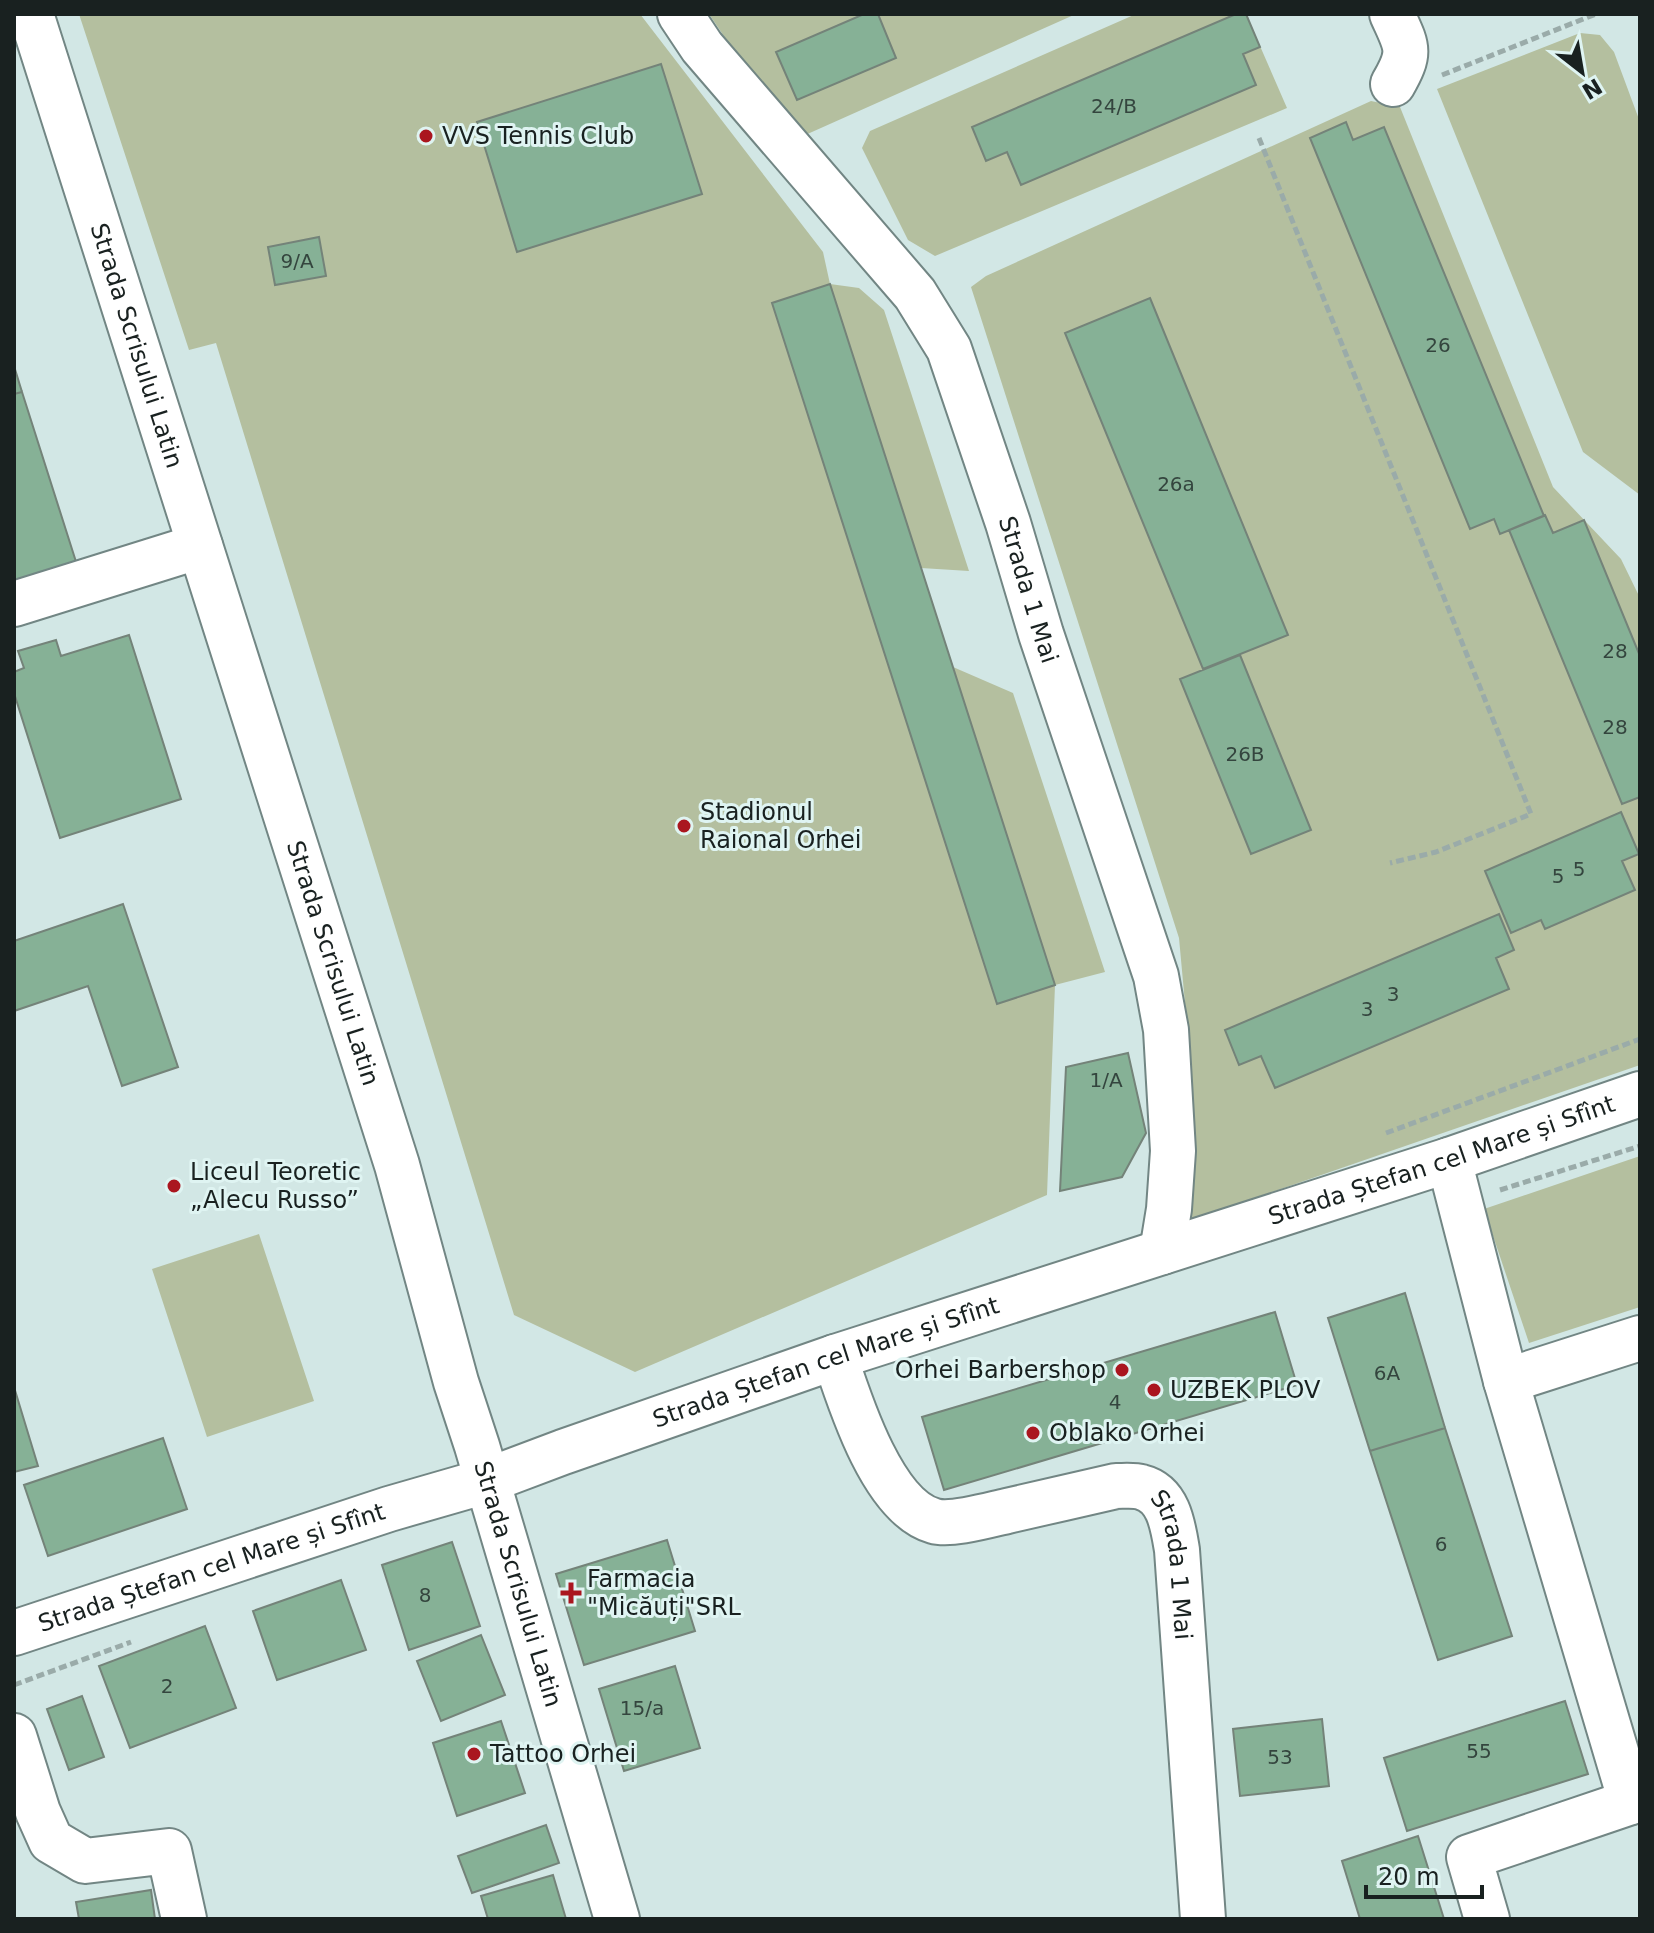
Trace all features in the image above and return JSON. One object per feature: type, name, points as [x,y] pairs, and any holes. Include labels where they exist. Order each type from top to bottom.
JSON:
[{"type":"street","name":"Strada Scrisului Latin","points":[[31,14],[397,1165],[456,1382],[617,1919]]},
{"type":"street","name":"Strada 1 Mai","points":[[680,14],[712,59],[915,294],[949,349],[1156,976],[1166,1030],[1173,1151],[1162,1252]]},
{"type":"street","points":[[1392,14],[1406,45],[1403,67],[1413,81]]},
{"type":"street","points":[[14,604],[200,546]]},
{"type":"street","name":"Strada Ștefan cel Mare și Sfînt","points":[[14,1633],[374,1514],[486,1481],[835,1357],[1449,1160],[1640,1094]]},
{"type":"street","points":[[1449,1160],[1506,1381],[1635,1801],[1469,1857],[1487,1919]]},
{"type":"street","points":[[1506,1381],[1640,1338]]},
{"type":"street","name":"Strada 1 Mai","points":[[835,1357],[861,1432],[883,1475],[912,1510],[935,1522],[968,1520],[1116,1486],[1140,1487],[1156,1493],[1171,1516],[1177,1550],[1203,1919]]},
{"type":"street","points":[[14,1736],[38,1812],[51,1841],[85,1861],[169,1851],[184,1919]]},
{"type":"path","points":[[1413,81],[1596,14]]},
{"type":"path","points":[[1259,138],[1531,814],[1436,852],[1390,863]]},
{"type":"green space","name":"Stadionul Raional Orhei","points":[[79,14],[640,14],[823,252],[830,284],[859,288],[884,310],[969,571],[921,568],[953,667],[1013,693],[1105,972],[1055,985],[1047,1195],[635,1372],[514,1315],[216,343],[189,350]]},
{"type":"green space","points":[[709,14],[1076,14],[803,136],[783,124]]},
{"type":"green space","points":[[1136,14],[1246,14],[1287,108],[935,256],[908,240],[862,148],[870,131]]},
{"type":"green space","points":[[1580,33],[1600,35],[1614,52],[1640,122],[1640,495],[1583,452],[1437,89]]},
{"type":"green space","points":[[1371,101],[1400,107],[1553,487],[1621,559],[1640,598],[1640,1065],[1182,1223],[1189,1158],[1186,1014],[1179,938],[971,287],[986,276]]},
{"type":"green space","points":[[1640,1156],[1640,1307],[1529,1343],[1484,1209]]},
{"type":"green space","points":[[259,1234],[314,1401],[207,1437],[152,1269]]},
{"type":"building","points":[[864,14],[878,14],[896,58],[797,100],[776,52]]},
{"type":"building","points":[[1236,14],[1246,14],[1260,47],[1243,54],[1256,85],[1021,185],[1007,152],[986,161],[972,127]]},
{"type":"building","points":[[661,64],[702,194],[517,252],[477,122]]},
{"type":"building","points":[[1346,122],[1353,140],[1384,127],[1544,516],[1500,534],[1494,519],[1470,529],[1310,138]]},
{"type":"building","points":[[319,237],[326,276],[275,285],[268,247]]},
{"type":"building","points":[[830,284],[1055,985],[997,1004],[772,303]]},
{"type":"building","points":[[1150,298],[1288,635],[1203,669],[1065,333]]},
{"type":"building","points":[[14,366],[22,392],[14,394]]},
{"type":"building","points":[[22,392],[78,568],[14,588],[14,394]]},
{"type":"building","points":[[1545,515],[1553,533],[1584,520],[1640,656],[1640,797],[1622,804],[1509,530]]},
{"type":"building","points":[[129,635],[181,799],[60,838],[14,693],[14,672],[24,668],[18,651],[56,640],[61,656]]},
{"type":"building","points":[[1240,655],[1311,830],[1251,854],[1180,679]]},
{"type":"building","points":[[1621,812],[1639,854],[1622,861],[1635,890],[1545,929],[1541,920],[1511,933],[1485,871]]},
{"type":"building","points":[[123,904],[178,1067],[122,1086],[88,986],[14,1011],[14,941]]},
{"type":"building","points":[[1499,914],[1514,950],[1496,958],[1509,989],[1275,1088],[1261,1056],[1239,1065],[1225,1030]]},
{"type":"building","points":[[1128,1053],[1146,1133],[1122,1177],[1060,1191],[1066,1067]]},
{"type":"building","points":[[1405,1293],[1445,1428],[1370,1451],[1328,1318]]},
{"type":"building","points":[[1275,1312],[1297,1385],[944,1490],[922,1417]]},
{"type":"building","points":[[14,1387],[38,1466],[14,1472]]},
{"type":"building","points":[[1445,1428],[1512,1636],[1438,1660],[1370,1451]]},
{"type":"building","points":[[163,1438],[187,1509],[48,1556],[24,1485]]},
{"type":"building","points":[[667,1540],[695,1631],[584,1665],[556,1574]]},
{"type":"building","points":[[452,1542],[480,1626],[409,1650],[382,1565]]},
{"type":"building","points":[[341,1580],[366,1650],[277,1680],[253,1611]]},
{"type":"building","points":[[205,1626],[236,1708],[130,1748],[99,1666]]},
{"type":"building","points":[[481,1635],[505,1695],[441,1721],[417,1661]]},
{"type":"building","points":[[675,1666],[700,1748],[624,1771],[599,1689]]},
{"type":"building","points":[[82,1696],[104,1757],[69,1770],[47,1709]]},
{"type":"building","points":[[1565,1701],[1588,1774],[1407,1831],[1384,1758]]},
{"type":"building","points":[[1322,1719],[1329,1786],[1240,1796],[1233,1729]]},
{"type":"building","points":[[501,1721],[525,1793],[457,1816],[433,1743]]},
{"type":"building","points":[[546,1825],[559,1863],[472,1893],[458,1856]]},
{"type":"building","points":[[1418,1836],[1444,1919],[1360,1919],[1342,1861]]},
{"type":"building","points":[[553,1875],[566,1919],[488,1919],[481,1896]]},
{"type":"building","points":[[151,1890],[155,1919],[79,1919],[76,1902]]},
{"type":"place","name":"VVS Tennis Club","points":[[426,136]]},
{"type":"place","name":"Stadionul Raional Orhei","points":[[684,826]]},
{"type":"place","name":"Liceul Teoretic „Alecu Russo”","points":[[174,1186]]},
{"type":"place","name":"Orhei Barbershop","points":[[1122,1370]]},
{"type":"place","name":"UZBEK PLOV","points":[[1154,1390]]},
{"type":"place","name":"Oblako Orhei","points":[[1033,1433]]},
{"type":"place","name":"Farmacia \"Micăuți\"SRL","points":[[571,1593]]},
{"type":"place","name":"Tattoo Orhei","points":[[474,1754]]}]
